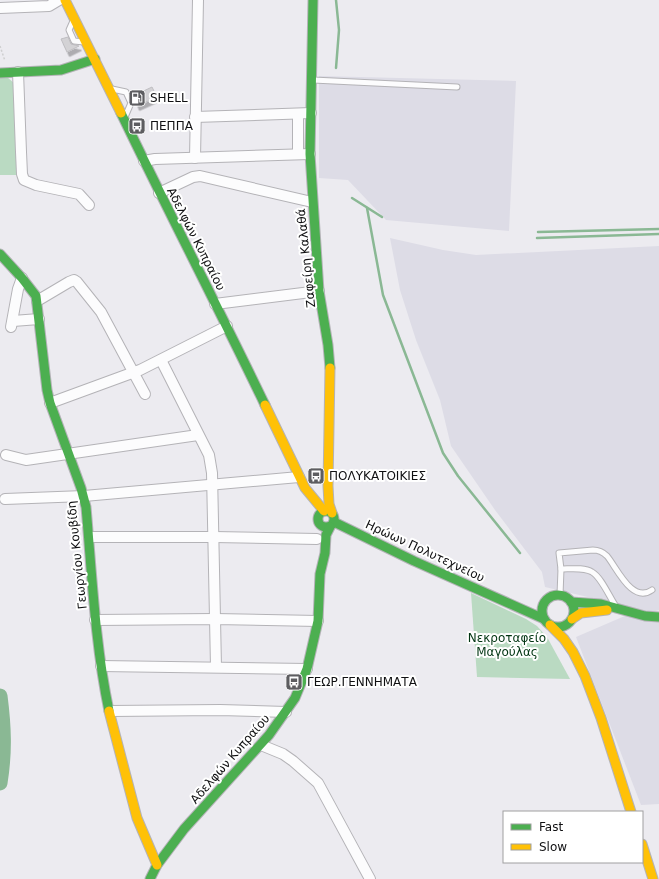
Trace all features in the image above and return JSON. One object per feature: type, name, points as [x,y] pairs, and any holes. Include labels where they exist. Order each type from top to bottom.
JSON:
[{"type":"main road","name":"Αδελφών Κυπραίου","points":[[66,0],[159,193],[227,326],[299,477],[317,487],[330,518],[326,535],[325,553],[320,574],[318,620],[307,669],[298,692],[286,712],[262,744],[184,829],[157,865],[150,879]]},
{"type":"main road","name":"Ζαφείρη Καλαθά","points":[[313,0],[310,154],[312,202],[319,291],[328,345],[331,375],[317,487],[329,504],[330,518]]},
{"type":"main road","points":[[9,73],[61,70],[95,59]]},
{"type":"main road","name":"Γεωργίου Κουβίδη","points":[[0,254],[36,296],[46,384],[50,403],[84,496],[89,537],[95,620],[101,666],[113,729],[137,818],[157,865]]},
{"type":"main road","name":"Αδελφών Κυπραίου","points":[[317,487],[307,501],[319,521],[317,560],[320,574]]},
{"type":"main road","points":[[319,521],[320,514],[330,518]]},
{"type":"main road","name":"Ηρώων Πολυτεχνείου","points":[[319,521],[324,527],[330,518],[414,561],[505,601],[547,622],[564,639],[573,652],[585,676],[601,718],[631,811]]},
{"type":"main road","points":[[571,620],[574,613],[574,607],[566,597],[560,595],[551,596],[544,602],[542,610],[547,622],[554,626],[562,626],[571,620],[581,613],[618,609]]},
{"type":"main road","name":"Ηρώων Πολυτεχνείου","points":[[505,601],[525,608],[536,606],[544,602]]},
{"type":"main road","points":[[571,602],[593,602],[659,618]]},
{"type":"main road","name":"Ηρώων Πολυτεχνείου","points":[[571,620],[570,636],[573,652]]},
{"type":"main road","points":[[643,847],[653,879]]},
{"type":"street","points":[[0,8],[48,6],[59,0]]},
{"type":"street","points":[[195,158],[198,0]]},
{"type":"street","points":[[9,73],[24,180],[36,185],[79,194],[89,205]]},
{"type":"street","points":[[195,117],[311,113]]},
{"type":"street","points":[[298,114],[298,154]]},
{"type":"street","points":[[144,161],[155,159],[310,154]]},
{"type":"street","points":[[159,193],[193,177],[200,176],[312,202]]},
{"type":"street","points":[[22,278],[18,289],[12,324],[39,319]]},
{"type":"street","points":[[37,301],[68,282],[74,280],[77,282],[101,312],[146,394]]},
{"type":"street","points":[[215,304],[319,291]]},
{"type":"street","points":[[50,403],[161,360],[227,326]]},
{"type":"street","points":[[161,360],[209,455],[213,485],[216,667]]},
{"type":"street","points":[[6,455],[26,460],[198,435]]},
{"type":"street","points":[[5,499],[84,496],[299,477]]},
{"type":"street","points":[[89,537],[317,539]]},
{"type":"street","points":[[95,620],[318,620]]},
{"type":"street","points":[[101,666],[307,669]]},
{"type":"street","points":[[110,712],[220,710],[286,712]]},
{"type":"street","points":[[262,744],[283,754],[293,761],[318,784],[370,879]]},
{"type":"lane","points":[[312,80],[456,87]]},
{"type":"lane","points":[[109,88],[126,92],[131,104],[124,120]]},
{"type":"lane","points":[[560,595],[561,569],[559,553],[599,550],[607,556],[616,571],[630,587],[642,593],[647,593],[652,590]]},
{"type":"lane","points":[[561,569],[586,570],[592,572],[600,580],[618,609]]},
{"type":"path","points":[[0,46],[9,73]]},
{"type":"shaded area","points":[[319,76],[516,81],[509,231],[386,220],[348,180],[319,178]]},
{"type":"shaded area","points":[[390,238],[443,250],[476,255],[659,246],[659,610],[652,612],[545,587],[542,572],[495,510],[451,446],[440,400],[416,340],[400,290]]},
{"type":"shaded area","points":[[627,615],[659,621],[659,804],[641,805],[576,637]]},
{"type":"green space","points":[[0,77],[7,77],[15,84],[17,175],[0,175]]},
{"type":"green space","name":"Νεκροταφείο Μαγούλας","points":[[471,593],[526,619],[537,626],[547,637],[570,679],[477,677]]},
{"type":"building","points":[[68,37],[71,44],[79,46],[67,52],[61,39]]},
{"type":"building","points":[[152,87],[157,97],[137,106],[133,96]]},
{"type":"waterway","points":[[336,0],[339,30],[336,68]]},
{"type":"waterway","points":[[352,198],[382,217]]},
{"type":"waterway","points":[[367,208],[383,295],[443,453],[458,476],[520,553]]},
{"type":"waterway","points":[[538,232],[659,229]]},
{"type":"waterway","points":[[537,238],[659,234]]},
{"type":"waterway","points":[[0,696],[3,740],[3,761],[0,783]]},
{"type":"traffic: fast","points":[[313,0],[310,154],[319,291],[328,345],[330,368]]},
{"type":"traffic: fast","points":[[0,73],[61,70],[95,59]]},
{"type":"traffic: fast","points":[[121,113],[265,405]]},
{"type":"traffic: fast","points":[[0,254],[36,296],[47,390],[50,403],[81,488],[86,507],[97,635],[109,711]]},
{"type":"traffic: fast","points":[[323,511],[329,511],[334,516],[334,519],[332,525],[329,527],[323,527],[318,522],[318,516],[323,511]]},
{"type":"traffic: fast","points":[[334,522],[414,561],[544,619]]},
{"type":"traffic: fast","points":[[150,879],[157,865],[184,829],[269,735],[295,698],[307,669],[318,621],[320,574],[325,553],[326,535],[330,527]]},
{"type":"traffic: fast","points":[[555,595],[561,595],[571,602],[574,611],[573,617],[567,624],[561,627],[555,627],[545,620],[542,614],[542,608],[549,598],[555,595]]},
{"type":"traffic: fast","points":[[571,602],[601,604],[645,616],[659,617]]},
{"type":"traffic: slow","points":[[65,0],[121,113]]},
{"type":"traffic: slow","points":[[330,368],[328,486],[329,504],[332,513]]},
{"type":"traffic: slow","points":[[265,405],[305,488],[324,511]]},
{"type":"traffic: slow","points":[[572,619],[581,613],[607,610]]},
{"type":"traffic: slow","points":[[550,625],[564,639],[573,652],[585,676],[601,718],[631,811]]},
{"type":"traffic: slow","points":[[109,711],[137,818],[157,865]]},
{"type":"traffic: slow","points":[[643,847],[653,879]]},
{"type":"place","name":"SHELL","points":[[137,98]]},
{"type":"place","name":"ΠΕΠΠΑ","points":[[137,126]]},
{"type":"place","name":"ΠΟΛΥΚΑΤΟΙΚΙΕΣ","points":[[316,476]]},
{"type":"place","name":"ΓΕΩΡ.ΓΕΝΝΗΜΑΤΑ","points":[[294,682]]}]
